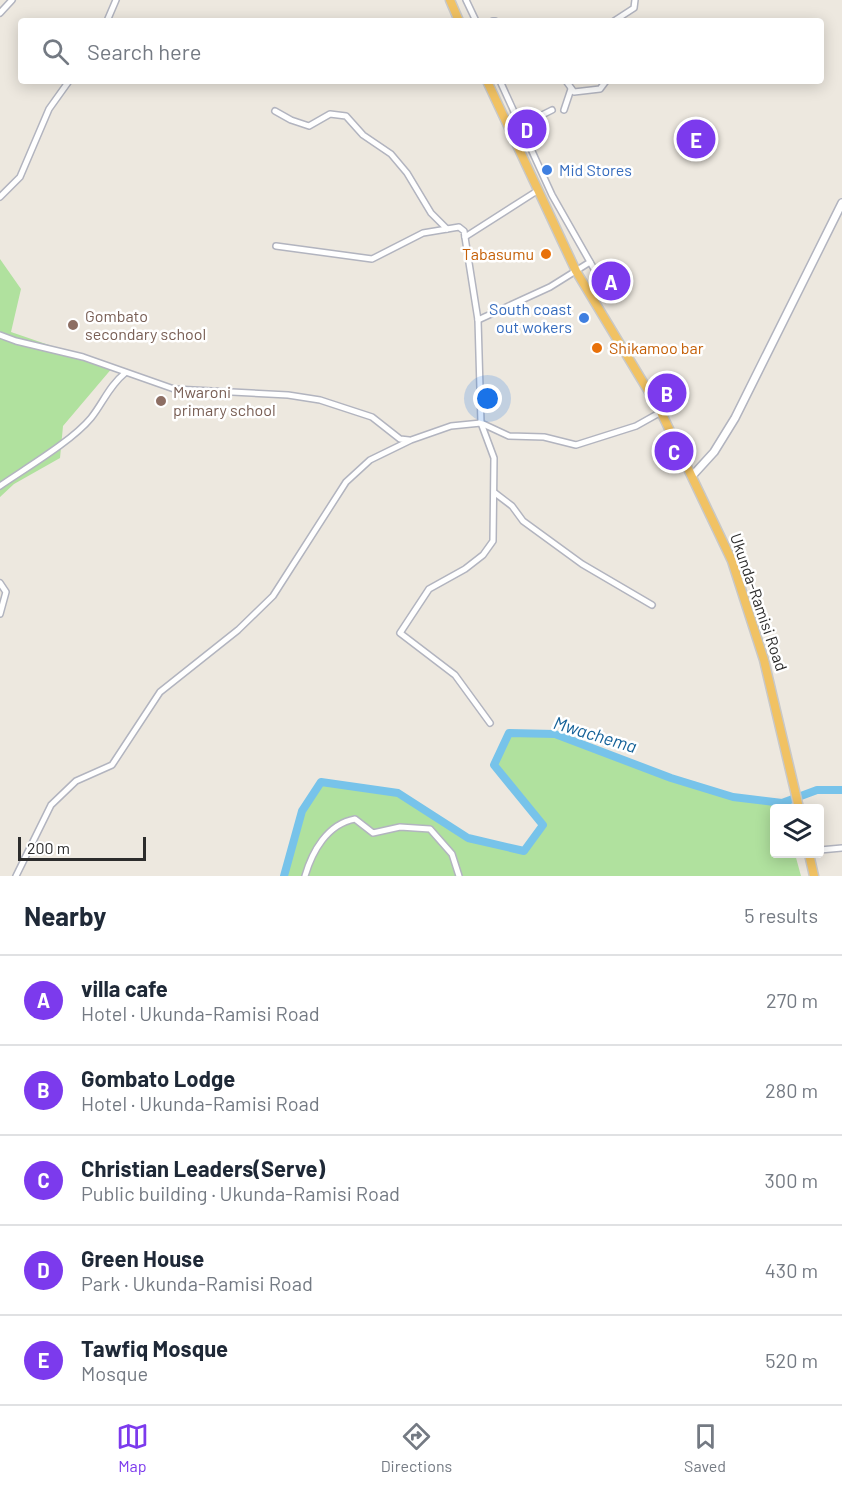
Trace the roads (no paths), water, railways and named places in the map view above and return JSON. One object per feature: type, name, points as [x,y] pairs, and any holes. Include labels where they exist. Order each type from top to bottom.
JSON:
[{"type":"highway","points":[[450,0],[458,18]]},
{"type":"highway","name":"Ukunda-Ramisi Road","points":[[488,84],[576,271],[661,412],[732,561],[753,622],[775,701],[798,804]]},
{"type":"highway","points":[[810,858],[814,876]]},
{"type":"street","points":[[0,13],[12,0]]},
{"type":"street","points":[[108,18],[116,0]]},
{"type":"street","points":[[466,0],[475,18]]},
{"type":"street","points":[[619,18],[634,8],[635,0]]},
{"type":"street","points":[[0,197],[20,177],[49,108],[67,84]]},
{"type":"street","points":[[502,84],[552,195],[602,283],[601,288],[591,296]]},
{"type":"street","points":[[568,84],[571,89]]},
{"type":"street","points":[[571,89],[595,92],[605,84]]},
{"type":"street","points":[[564,110],[571,89]]},
{"type":"street","points":[[522,125],[552,110]]},
{"type":"street","points":[[275,111],[309,126],[330,114],[346,116],[363,135],[391,154],[407,173],[431,213],[447,229]]},
{"type":"street","points":[[465,237],[537,191]]},
{"type":"street","points":[[693,475],[714,452],[735,418],[842,203]]},
{"type":"street","points":[[276,246],[372,259],[423,233],[462,228],[478,321],[481,423],[494,458],[493,541],[483,555],[429,589],[400,633],[455,675],[490,723]]},
{"type":"street","points":[[478,321],[520,303],[590,261]]},
{"type":"street","points":[[0,335],[83,357],[185,392],[288,395],[320,400],[372,417],[400,438],[411,440]]},
{"type":"street","points":[[0,486],[79,429],[91,417],[112,385],[125,373]]},
{"type":"street","points":[[16,876],[32,849],[46,813],[58,797],[76,781],[112,765],[160,692],[238,630],[273,596],[346,482],[370,460],[441,428],[481,423],[509,436],[544,437],[576,445],[636,426],[661,412]]},
{"type":"street","points":[[495,493],[512,506],[523,521],[582,564],[652,605]]},
{"type":"street","points":[[0,583],[6,592],[0,614]]},
{"type":"street","points":[[305,876],[312,853],[324,837],[346,820],[355,819],[373,833],[400,827],[430,829],[452,854],[459,876]]},
{"type":"street","points":[[824,850],[842,848]]},
{"type":"waterway","name":"Mwachema","points":[[284,876],[302,811],[321,782],[398,793],[468,838],[524,851],[543,825],[494,765],[509,733],[555,734],[671,778],[733,797],[782,803],[817,790],[842,790]]},
{"type":"place","name":"Green House","points":[[527,129]]},
{"type":"place","name":"Tawfiq Mosque","points":[[696,139]]},
{"type":"place","name":"Mid Stores","points":[[547,170]]},
{"type":"place","name":"Tabasumu","points":[[546,254]]},
{"type":"place","name":"villa cafe","points":[[611,281]]},
{"type":"place","name":"South coast out wokers","points":[[584,318]]},
{"type":"place","name":"Gombato secondary school","points":[[73,325]]},
{"type":"place","name":"Shikamoo bar","points":[[597,348]]},
{"type":"place","name":"Gombato Lodge","points":[[667,393]]},
{"type":"place","name":"Mwaroni primary school","points":[[161,401]]},
{"type":"place","name":"Christian Leaders(Serve)","points":[[674,451]]}]
